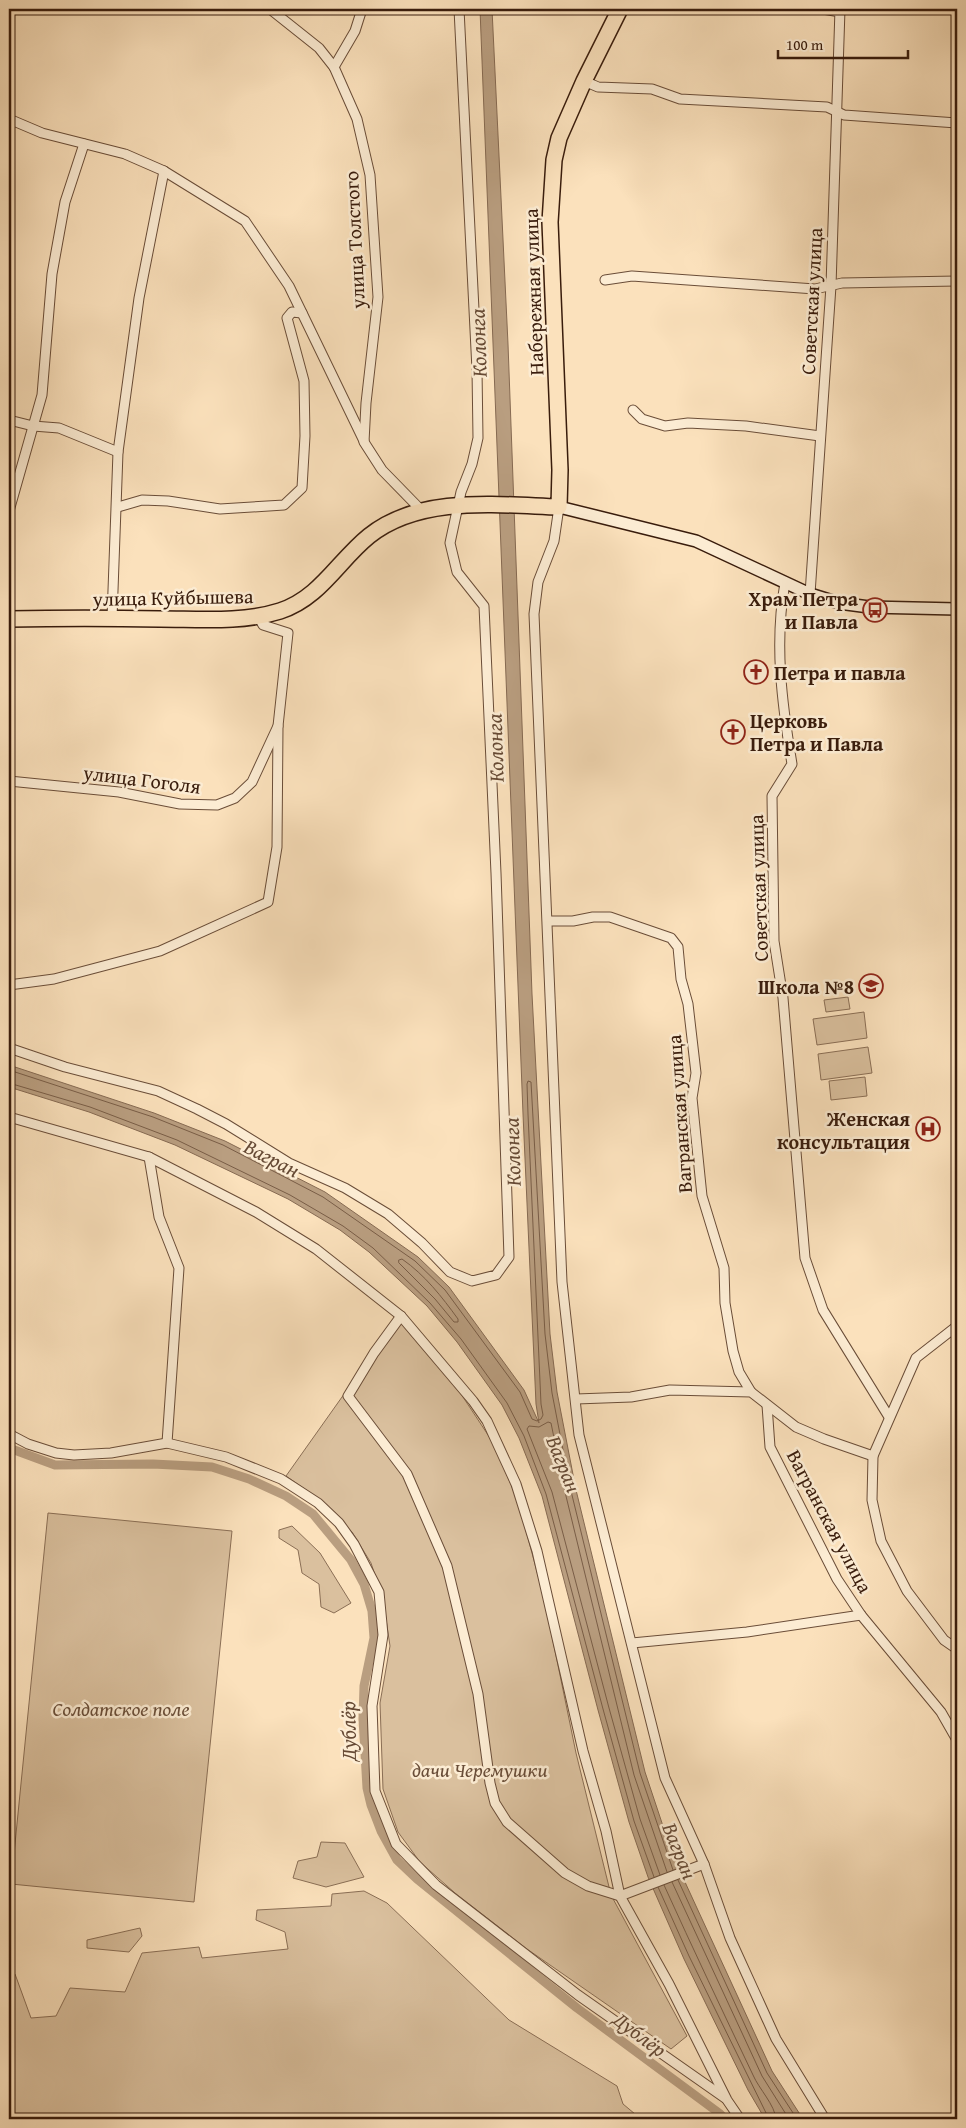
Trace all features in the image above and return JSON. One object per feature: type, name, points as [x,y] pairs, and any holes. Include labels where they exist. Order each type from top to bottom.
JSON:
[{"type":"highway","name":"Набережная улица","points":[[559,507],[560,470],[550,201],[554,160],[559,138],[584,81],[620,9]]},
{"type":"highway","name":"улица Куйбышева","points":[[9,619],[210,619],[258,616],[298,604],[318,589],[370,536],[392,521],[422,511],[458,506],[559,507]]},
{"type":"main road","points":[[559,507],[696,541],[810,594],[839,603],[868,607],[957,609]]},
{"type":"street","name":"улица Толстого","points":[[270,9],[319,48],[334,67],[357,119],[370,175],[378,297],[366,403],[364,442]]},
{"type":"street","points":[[334,67],[354,31],[362,9]]},
{"type":"street","points":[[9,1048],[65,1068],[158,1091],[197,1109],[226,1124],[289,1163],[345,1188],[388,1214],[422,1243],[450,1272],[472,1281],[496,1276],[509,1257],[489,675],[484,606],[457,572],[450,543],[458,506],[472,464],[478,438],[477,370],[459,9]]},
{"type":"street","points":[[823,9],[840,10]]},
{"type":"street","name":"Советская улица","points":[[810,594],[831,286],[840,10]]},
{"type":"street","points":[[584,81],[598,87],[652,89],[680,99],[827,107],[844,116],[957,122]]},
{"type":"street","points":[[9,119],[42,133],[125,154],[164,171],[245,221],[289,286],[364,442],[382,470],[422,511]]},
{"type":"street","points":[[9,511],[42,395],[52,274],[65,202],[84,144]]},
{"type":"street","points":[[112,618],[118,507],[118,452],[139,298],[164,171]]},
{"type":"street","points":[[605,280],[632,276],[815,290],[842,283],[957,281]]},
{"type":"street","points":[[118,507],[142,500],[160,500],[220,509],[284,505],[302,488],[306,436],[304,381],[287,318],[292,312],[302,313]]},
{"type":"street","points":[[632,410],[642,419],[665,426],[688,424],[746,426],[820,436]]},
{"type":"street","points":[[9,420],[33,426],[59,428],[118,452]]},
{"type":"street","points":[[559,507],[554,541],[538,582],[534,614],[562,1282],[579,1435],[665,1778],[704,1864],[730,1938],[776,2039],[825,2119]]},
{"type":"street","name":"Советская улица","points":[[785,583],[780,621],[781,694],[792,764],[772,796],[774,941],[783,998],[805,1258],[823,1310],[889,1417]]},
{"type":"street","name":"улица Гоголя","points":[[9,781],[119,792],[180,804],[217,805],[235,798],[252,782],[278,726],[288,633],[263,625],[258,616]]},
{"type":"street","points":[[9,985],[54,979],[160,951],[268,902],[277,847],[278,726]]},
{"type":"street","name":"Вагранская улица","points":[[548,921],[573,921],[593,917],[610,917],[671,938],[678,947],[681,979],[688,1004],[696,1073],[692,1098],[702,1196],[724,1268],[725,1303],[733,1352],[739,1372],[751,1392]]},
{"type":"street","points":[[9,1117],[149,1157],[256,1212],[309,1244],[401,1316],[473,1401],[487,1421],[516,1484],[536,1552],[583,1751],[622,1895],[670,1984],[727,2100],[740,2119]]},
{"type":"street","points":[[149,1157],[159,1217],[179,1268],[166,1443]]},
{"type":"street","points":[[401,1316],[374,1354],[348,1396],[407,1474],[447,1566],[478,1694],[490,1784],[495,1803],[507,1822],[565,1873],[588,1886],[622,1895],[704,1864]]},
{"type":"street","points":[[957,1326],[916,1358],[873,1456],[872,1500],[881,1541],[907,1591],[944,1640],[957,1649]]},
{"type":"street","points":[[576,1399],[631,1397],[670,1390],[751,1392],[796,1428],[873,1456]]},
{"type":"street","name":"Вагранская улица","points":[[767,1405],[770,1447],[837,1579],[862,1615],[940,1712],[957,1740]]},
{"type":"street","points":[[9,1434],[28,1444],[56,1453],[74,1455],[111,1453],[166,1443],[226,1457],[281,1479],[318,1503],[339,1523],[354,1544],[379,1592],[383,1634],[372,1706],[375,1791],[396,1844],[436,1885],[578,1995],[727,2100]]},
{"type":"street","points":[[632,1643],[747,1632],[862,1615]]},
{"type":"green space","points":[[848,997],[850,1009],[826,1012],[824,1000]]},
{"type":"green space","points":[[864,1012],[867,1038],[817,1045],[813,1019]]},
{"type":"green space","points":[[868,1047],[872,1073],[821,1080],[818,1054]]},
{"type":"green space","points":[[865,1077],[867,1096],[831,1100],[829,1081]]},
{"type":"green space","name":"дачи Черемушки","points":[[398,1318],[461,1394],[494,1444],[519,1504],[545,1602],[576,1753],[611,1895],[687,2036],[671,2049],[527,1949],[455,1893],[420,1862],[398,1832],[383,1789],[380,1703],[390,1646],[383,1599],[371,1563],[352,1532],[319,1499],[286,1476]]},
{"type":"green space","name":"Солдатское поле","points":[[48,1513],[232,1531],[194,1902],[11,1884]]},
{"type":"green space","points":[[292,1526],[320,1553],[351,1603],[334,1613],[321,1607],[319,1584],[302,1573],[298,1550],[279,1538],[279,1530]]},
{"type":"green space","points":[[321,1842],[345,1843],[364,1877],[326,1887],[293,1878],[298,1861],[317,1857]]},
{"type":"green space","points":[[364,1891],[387,1903],[509,2020],[617,2086],[623,2104],[641,2119],[9,2119],[9,1974],[15,1974],[31,2018],[56,2016],[70,1988],[125,1992],[142,1953],[199,1947],[202,1958],[288,1949],[285,1932],[256,1920],[257,1910],[331,1906],[332,1894]]},
{"type":"green space","points":[[140,1928],[142,1936],[129,1952],[87,1948],[87,1940]]},
{"type":"water","name":"Вагран","points":[[480,9],[492,9],[508,344],[532,994],[550,1334],[557,1392],[576,1490],[645,1772],[673,1856],[772,2071],[803,2119],[765,2119],[748,2090],[684,1959],[648,1877],[629,1822],[542,1496],[519,1438],[502,1405],[457,1342],[427,1306],[369,1252],[340,1230],[288,1199],[175,1145],[89,1112],[9,1087],[9,1065],[154,1113],[225,1141],[325,1192],[418,1257],[449,1287],[524,1390],[539,1423],[536,1404],[523,1114]]},
{"type":"waterway","name":"Дублёр","points":[[9,1448],[55,1465],[153,1464],[212,1467],[249,1479],[286,1496],[313,1514],[351,1560],[364,1584],[372,1611],[374,1638],[364,1686],[363,1719],[367,1788],[381,1831],[397,1860],[417,1879],[577,2008],[725,2119]]},
{"type":"place","name":"Храм Петра и Павла","points":[[875,610]]},
{"type":"place","name":"Петра и павла","points":[[756,672]]},
{"type":"place","name":"Церковь Петра и Павла","points":[[733,732]]},
{"type":"place","name":"Школа №8","points":[[871,986]]},
{"type":"place","name":"Женская консультация","points":[[928,1129]]},
{"type":"water label","name":"Колонга","points":[[478,343]]},
{"type":"water label","name":"Колонга","points":[[495,748]]},
{"type":"water label","name":"Колонга","points":[[512,1152]]}]
